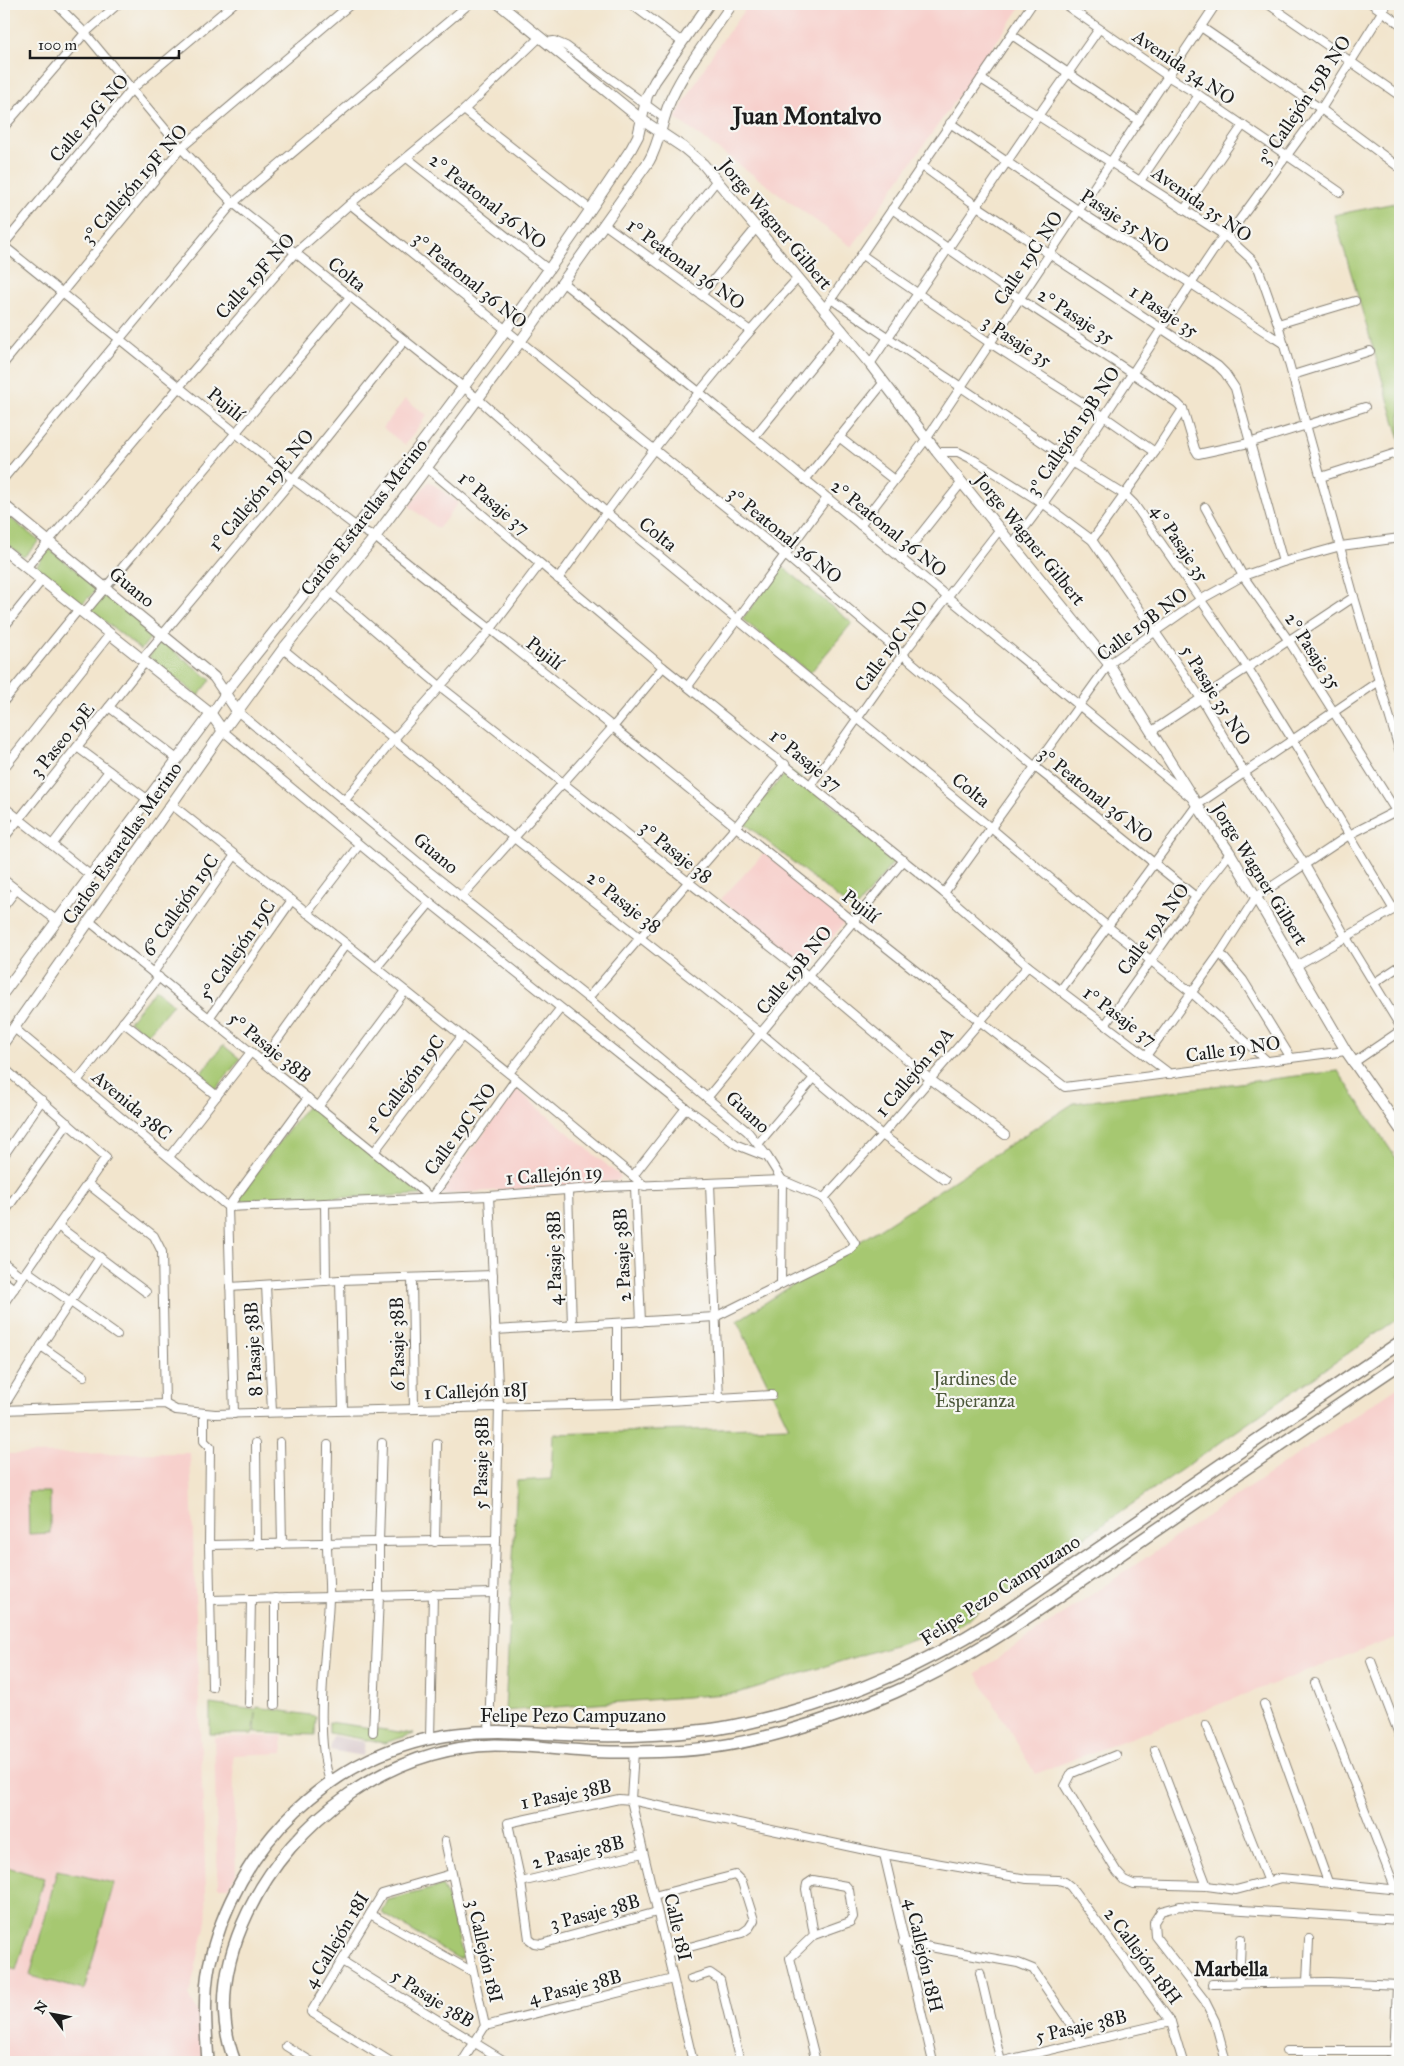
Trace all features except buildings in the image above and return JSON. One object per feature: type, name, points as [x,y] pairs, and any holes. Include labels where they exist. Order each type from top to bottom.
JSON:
[{"type":"main road","name":"Felipe Pezo Campuzano","points":[[208,2062],[205,1995],[210,1965],[225,1913],[248,1871],[269,1840],[286,1819],[330,1781],[377,1755],[402,1745],[430,1738],[489,1731],[530,1731],[598,1736],[707,1730],[748,1723],[823,1703],[879,1682],[940,1653],[990,1622],[1400,1342]]},
{"type":"main road","name":"Felipe Pezo Campuzano","points":[[235,2062],[226,2033],[224,1992],[228,1968],[243,1922],[266,1880],[294,1843],[322,1814],[347,1794],[403,1765],[426,1757],[490,1745],[532,1746],[586,1751],[673,1751],[705,1748],[779,1733],[854,1709],[930,1676],[1007,1631],[1400,1364]]},
{"type":"street","name":"Colta","points":[[56,4],[84,33],[182,148],[233,204],[477,398],[606,512],[1192,994],[1267,1061]]},
{"type":"street","points":[[4,127],[84,33],[118,4]]},
{"type":"street","name":"Calle 19G NO","points":[[4,245],[132,89],[233,4]]},
{"type":"street","name":"3° Callejón 19F NO","points":[[4,362],[182,148],[351,4]]},
{"type":"street","points":[[4,478],[233,204],[469,4]]},
{"type":"street","name":"Jorge Wagner Gilbert","points":[[499,4],[642,120],[684,148],[717,180],[842,329],[937,452],[1109,664],[1195,803],[1230,853],[1353,1063],[1400,1129]]},
{"type":"street","points":[[631,4],[682,42]]},
{"type":"street","name":"Carlos Estarellas Merino","points":[[4,992],[225,693],[358,528],[507,329],[591,210],[631,149],[642,120],[644,104],[655,81],[709,4]]},
{"type":"street","name":"Carlos Estarellas Merino","points":[[4,1042],[237,711],[374,537],[520,342],[649,162],[656,150],[664,118],[679,84],[732,4]]},
{"type":"street","points":[[824,308],[1032,4]]},
{"type":"street","name":"Avenida 34 NO","points":[[1064,4],[1168,77],[1199,95],[1340,192]]},
{"type":"street","name":"Calle 19C NO","points":[[860,525],[927,438],[1216,4]]},
{"type":"street","points":[[1268,4],[1400,96]]},
{"type":"street","points":[[1372,4],[1384,7],[1400,24]]},
{"type":"street","name":"3º Callejón 19B NO","points":[[1012,544],[1044,504],[1105,417],[1191,284],[1288,156],[1321,109],[1384,7]]},
{"type":"street","points":[[1201,27],[1321,109],[1400,168]]},
{"type":"street","points":[[870,364],[1099,29]]},
{"type":"street","points":[[1012,35],[1139,121]]},
{"type":"street","name":"Jorge Wagner Gilbert","points":[[544,40],[554,41],[566,46],[664,118]]},
{"type":"street","name":"Calle 19F NO","points":[[26,568],[179,387],[296,253],[350,204],[464,110],[544,40]]},
{"type":"street","name":"Avenida 35 NO","points":[[981,79],[1226,236],[1251,259],[1259,270],[1284,344],[1354,597],[1379,681],[1397,731],[1400,752]]},
{"type":"street","points":[[1140,181],[1199,95]]},
{"type":"street","points":[[464,110],[591,210]]},
{"type":"street","name":"Pasaje 35 NO","points":[[950,123],[1079,211],[1284,344]]},
{"type":"street","points":[[1184,210],[1243,125]]},
{"type":"street","name":"2° Peatonal 36 NO","points":[[407,158],[549,270]]},
{"type":"street","name":"1 Pasaje 35","points":[[921,165],[977,206],[1218,366],[1225,373],[1235,388],[1283,562]]},
{"type":"street","points":[[654,260],[717,180]]},
{"type":"street","name":"3° Peatonal 36 NO","points":[[350,204],[785,555],[1034,766],[1196,897]]},
{"type":"street","name":"2° Pasaje 35","points":[[892,209],[1020,300],[1177,403],[1183,409]]},
{"type":"street","name":"1° Peatonal 36 NO","points":[[604,224],[749,330]]},
{"type":"street","points":[[702,294],[757,227]]},
{"type":"street","name":"Pujilí","points":[[4,245],[293,479],[358,528],[374,537],[613,727],[735,828],[1064,1087]]},
{"type":"street","name":"3 Pasaje 35","points":[[862,255],[990,344],[1105,417],[1155,452]]},
{"type":"street","points":[[558,579],[606,512],[699,392],[749,330],[798,278]]},
{"type":"street","name":"2° Peatonal 36 NO","points":[[562,282],[754,437],[1195,803]]},
{"type":"street","points":[[4,701],[104,587],[350,297]]},
{"type":"street","name":"4° Pasaje 35","points":[[831,299],[1073,463],[1125,495],[1134,504],[1248,668],[1349,835],[1397,908]]},
{"type":"street","points":[[1278,324],[1355,301]]},
{"type":"street","points":[[754,437],[842,329]]},
{"type":"street","name":"1° Callejón 19E NO","points":[[143,661],[162,634],[293,479],[404,341]]},
{"type":"street","points":[[1293,375],[1370,351]]},
{"type":"street","points":[[805,480],[884,382]]},
{"type":"street","points":[[1183,409],[1196,452],[1202,454],[1365,407]]},
{"type":"street","points":[[1092,540],[1155,452],[1183,409]]},
{"type":"street","points":[[839,437],[894,480]]},
{"type":"street","name":"5 Pasaje 35 NO","points":[[937,452],[958,452],[965,455],[1044,504],[1092,540],[1156,630],[1202,700],[1244,772],[1304,865],[1346,939],[1400,1026]]},
{"type":"street","points":[[1321,477],[1396,453]]},
{"type":"street","name":"1° Pasaje 37","points":[[426,467],[688,686],[944,893],[1028,966],[1170,1074]]},
{"type":"street","points":[[901,559],[962,482]]},
{"type":"street","points":[[688,686],[827,498]]},
{"type":"street","name":"Guano","points":[[4,505],[214,676],[237,711],[461,897],[588,998],[748,1132],[767,1156]]},
{"type":"street","name":"2° Pasaje 35","points":[[1205,507],[1243,576],[1289,641],[1332,712],[1398,810]]},
{"type":"street","name":"Calle 19C NO","points":[[811,784],[903,654],[1000,530]]},
{"type":"street","name":"Calle 19B NO","points":[[944,893],[1109,664],[1200,600],[1243,576],[1283,562],[1341,546],[1400,538]]},
{"type":"street","name":"Guano","points":[[5,553],[42,580],[211,714],[223,731],[358,845],[560,1009],[686,1108],[737,1145],[767,1156]]},
{"type":"street","points":[[345,800],[393,740],[490,630],[540,564]]},
{"type":"street","points":[[4,627],[42,580]]},
{"type":"street","name":"3° Pasaje 38","points":[[330,592],[441,687],[809,977],[930,1079],[1004,1135]]},
{"type":"street","points":[[1152,731],[1202,700],[1354,597]]},
{"type":"street","points":[[4,768],[110,634]]},
{"type":"street","name":"2° Pasaje 38","points":[[284,649],[514,838],[762,1034],[882,1135],[945,1180]]},
{"type":"street","name":"3 Paseo 19E","points":[[4,838],[110,707],[143,661]]},
{"type":"street","points":[[461,897],[613,727],[664,666]]},
{"type":"street","points":[[1060,991],[1195,803],[1379,681]]},
{"type":"street","points":[[110,707],[177,759]]},
{"type":"street","points":[[77,747],[147,799]]},
{"type":"street","points":[[588,998],[735,828],[785,764]]},
{"type":"street","points":[[52,845],[109,771]]},
{"type":"street","points":[[171,804],[516,1079],[645,1186]]},
{"type":"street","points":[[4,807],[90,875]]},
{"type":"street","points":[[1146,1056],[1192,994],[1256,897],[1349,835],[1398,810]]},
{"type":"street","name":"5° Callejón 19C","points":[[307,913],[358,845]]},
{"type":"street","name":"Calle 19A NO","points":[[1104,1025],[1230,853]]},
{"type":"street","name":"6° Callejón 19C","points":[[77,1081],[123,1022],[156,975],[234,855]]},
{"type":"street","name":"Calle 19B NO","points":[[707,1098],[762,1034],[904,860]]},
{"type":"street","points":[[4,880],[56,920]]},
{"type":"street","points":[[4,906],[16,890]]},
{"type":"street","name":"5° Callejón 19C","points":[[209,1018],[292,900]]},
{"type":"street","points":[[376,968],[430,903]]},
{"type":"street","points":[[1296,966],[1397,908]]},
{"type":"street","name":"5° Pasaje 38B","points":[[89,920],[431,1198]]},
{"type":"street","points":[[262,1061],[346,944]]},
{"type":"street","points":[[1220,953],[1243,980],[1290,1058]]},
{"type":"street","name":"1 Callejón 19A","points":[[824,1198],[882,1135],[978,1021],[1028,966]]},
{"type":"street","points":[[1374,983],[1400,966]]},
{"type":"street","points":[[318,1107],[405,990]]},
{"type":"street","name":"Calle 19C NO","points":[[509,1074],[560,1009]]},
{"type":"street","points":[[123,1022],[217,1096]]},
{"type":"street","name":"Avenida 38C","points":[[14,1028],[228,1207]]},
{"type":"street","points":[[1353,1063],[1400,1031]]},
{"type":"street","name":"1° Callejón 19C","points":[[374,1152],[462,1036]]},
{"type":"street","name":"Calle 19 NO","points":[[1064,1087],[1346,1051]]},
{"type":"street","points":[[169,1157],[252,1052]]},
{"type":"street","points":[[4,1068],[106,1157],[4,1304]]},
{"type":"street","points":[[758,1144],[814,1078]]},
{"type":"street","name":"Calle 19C NO","points":[[431,1198],[516,1079]]},
{"type":"street","points":[[234,1414],[228,1207],[308,1098]]},
{"type":"street","points":[[4,1155],[42,1100]]},
{"type":"street","points":[[633,1176],[686,1108]]},
{"type":"street","points":[[4,1214],[68,1123]]},
{"type":"street","points":[[767,1156],[782,1180],[781,1284]]},
{"type":"street","name":"1 Callejón 19","points":[[228,1207],[489,1196],[568,1190],[782,1180],[824,1198]]},
{"type":"street","points":[[4,1408],[166,1404],[162,1252],[160,1244],[154,1236],[88,1184]]},
{"type":"street","points":[[710,1184],[719,1399]]},
{"type":"street","name":"2 Pasaje 38B","points":[[635,1187],[641,1322]]},
{"type":"street","name":"4 Pasaje 38B","points":[[568,1190],[572,1326]]},
{"type":"street","name":"5 Pasaje 38B","points":[[489,1196],[499,1406],[489,1731]]},
{"type":"street","points":[[495,1330],[715,1317],[853,1248],[855,1243],[824,1198]]},
{"type":"street","points":[[325,1203],[326,1281]]},
{"type":"street","points":[[58,1226],[146,1292]]},
{"type":"street","points":[[4,1408],[41,1346],[100,1258]]},
{"type":"street","points":[[4,1263],[70,1302],[117,1335]]},
{"type":"street","points":[[230,1287],[340,1280],[493,1275]]},
{"type":"street","name":"6 Pasaje 38B","points":[[412,1278],[414,1409]]},
{"type":"street","points":[[340,1280],[343,1410]]},
{"type":"street","points":[[4,1282],[14,1289]]},
{"type":"street","name":"8 Pasaje 38B","points":[[266,1285],[272,1412]]},
{"type":"street","points":[[617,1323],[617,1404]]},
{"type":"street","points":[[41,1346],[84,1376]]},
{"type":"street","name":"1 Callejón 18J","points":[[166,1404],[176,1410],[204,1414],[234,1414],[617,1404],[772,1395]]},
{"type":"street","points":[[204,1414],[204,1441],[210,1448],[208,1546],[212,1687]]},
{"type":"street","points":[[280,1442],[282,1544]]},
{"type":"street","points":[[256,1443],[256,1545]]},
{"type":"street","points":[[373,1732],[380,1596],[378,1542],[382,1443]]},
{"type":"street","points":[[435,1542],[436,1444]]},
{"type":"street","points":[[328,1445],[327,1544],[329,1596],[323,1732],[325,1766],[330,1781]]},
{"type":"street","points":[[208,1546],[496,1540]]},
{"type":"street","points":[[210,1600],[494,1593]]},
{"type":"street","points":[[430,1738],[433,1594]]},
{"type":"street","points":[[274,1705],[275,1598]]},
{"type":"street","points":[[249,1703],[251,1599]]},
{"type":"street","points":[[1371,1661],[1400,1737]]},
{"type":"street","points":[[1116,1754],[1072,1773],[1065,1786],[1117,1872],[1124,1880],[1133,1884],[1207,1886],[1236,1890],[1282,1878],[1398,1890],[1315,1683]]},
{"type":"street","points":[[1264,1704],[1328,1882]]},
{"type":"street","points":[[1206,1725],[1268,1882]]},
{"type":"street","points":[[1155,1750],[1207,1886]]},
{"type":"street","name":"Calle 18I","points":[[634,1751],[631,1800],[693,2062]]},
{"type":"street","name":"1 Pasaje 38B","points":[[521,1882],[508,1823],[619,1799],[884,1854],[1027,1878],[1058,1880]]},
{"type":"street","name":"3 Callejón 18I","points":[[445,1841],[485,2026],[462,2062]]},
{"type":"street","name":"2 Pasaje 38B","points":[[521,1882],[643,1853]]},
{"type":"street","name":"4 Callejón 18H","points":[[884,1854],[903,1942],[933,2062]]},
{"type":"street","name":"4 Callejón 18I","points":[[391,2062],[311,2012],[382,1894],[451,1874]]},
{"type":"street","points":[[654,1896],[735,1875],[742,1882],[754,1920],[749,1928],[742,1933],[667,1953]]},
{"type":"street","points":[[814,1934],[806,1889],[807,1884],[813,1880],[846,1886],[849,1890],[853,1917],[850,1922],[846,1925],[814,1934],[790,1958],[816,2062]]},
{"type":"street","name":"2 Callejón 18H","points":[[1058,1880],[1065,1882],[1071,1887],[1171,2022],[1183,2062]]},
{"type":"street","name":"3 Pasaje 38B","points":[[521,1882],[529,1939],[534,1943],[542,1944],[658,1912]]},
{"type":"street","name":"2 Callejón 18H","points":[[1226,2062],[1215,2021],[1205,2001],[1155,1936],[1154,1922],[1160,1911],[1180,1906],[1400,1920]]},
{"type":"street","points":[[370,1914],[473,1972]]},
{"type":"street","points":[[1239,1984],[1240,1939]]},
{"type":"street","points":[[1307,1982],[1309,1939]]},
{"type":"street","points":[[903,1942],[1018,1963],[1033,1969],[1082,2042]]},
{"type":"street","name":"5 Pasaje 38B","points":[[342,1961],[506,2062]]},
{"type":"street","points":[[691,1979],[710,1973],[720,1980],[740,2062]]},
{"type":"street","points":[[980,1973],[1000,2062]]},
{"type":"street","name":"4 Pasaje 38B","points":[[485,2026],[673,1979]]},
{"type":"street","points":[[1212,1984],[1307,1982],[1399,1985],[1394,2062]]},
{"type":"street","name":"5 Pasaje 38B","points":[[1000,2062],[1171,2022]]},
{"type":"street","points":[[286,2046],[312,2062]]},
{"type":"street","points":[[1286,2051],[1394,2050]]},
{"type":"shaded area","points":[[749,4],[1023,4],[852,247],[675,118],[713,53]]},
{"type":"shaded area","points":[[405,399],[427,415],[405,445],[383,428]]},
{"type":"shaded area","points":[[429,481],[458,503],[438,529],[409,506]]},
{"type":"shaded area","points":[[765,852],[846,921],[806,970],[721,899]]},
{"type":"shaded area","points":[[516,1089],[621,1177],[617,1181],[439,1195]]},
{"type":"shaded area","points":[[1400,1385],[1400,1636],[1035,1774],[976,1673]]},
{"type":"shaded area","points":[[190,1453],[207,1919],[189,1995],[201,2020],[202,2062],[4,2062],[4,1454]]},
{"type":"shaded area","points":[[282,1736],[283,1753],[233,1755],[236,1875],[228,1887],[218,1887],[214,1737]]},
{"type":"shaded area","points":[[333,1736],[365,1742],[363,1756],[330,1750]]},
{"type":"green space","points":[[1400,202],[1400,440],[1334,215]]},
{"type":"green space","points":[[4,513],[39,541],[24,557],[4,541]]},
{"type":"green space","points":[[49,549],[98,588],[80,606],[34,569]]},
{"type":"green space","points":[[783,567],[852,623],[810,673],[742,619]]},
{"type":"green space","points":[[105,593],[154,633],[141,650],[91,610]]},
{"type":"green space","points":[[161,641],[211,680],[198,696],[149,657]]},
{"type":"green space","points":[[789,769],[897,858],[854,911],[743,822]]},
{"type":"green space","points":[[156,989],[173,1004],[147,1035],[129,1021]]},
{"type":"green space","points":[[223,1045],[240,1059],[215,1091],[197,1078]]},
{"type":"green space","name":"Jardines de Esperanza","points":[[1338,1071],[1400,1164],[1400,1317],[959,1625],[738,1693],[505,1711],[517,1481],[551,1479],[553,1434],[789,1427],[737,1321],[1074,1103]]},
{"type":"green space","points":[[309,1103],[422,1195],[235,1201]]},
{"type":"green space","points":[[28,1492],[50,1492],[50,1533],[29,1534]]},
{"type":"green space","points":[[210,1704],[256,1710],[257,1707],[316,1716],[315,1735],[255,1733],[256,1713],[253,1734],[210,1734]]},
{"type":"green space","points":[[329,1722],[414,1734],[384,1743],[329,1733]]},
{"type":"green space","points":[[4,1866],[44,1878],[16,1970],[4,1966]]},
{"type":"green space","points":[[57,1870],[114,1883],[84,1990],[30,1976]]},
{"type":"green space","points":[[442,1886],[446,1893],[463,1956],[459,1959],[382,1913],[388,1900]]},
{"type":"district","name":"Juan Montalvo","points":[[807,116]]},
{"type":"district","name":"Marbella","points":[[1231,1969]]}]
